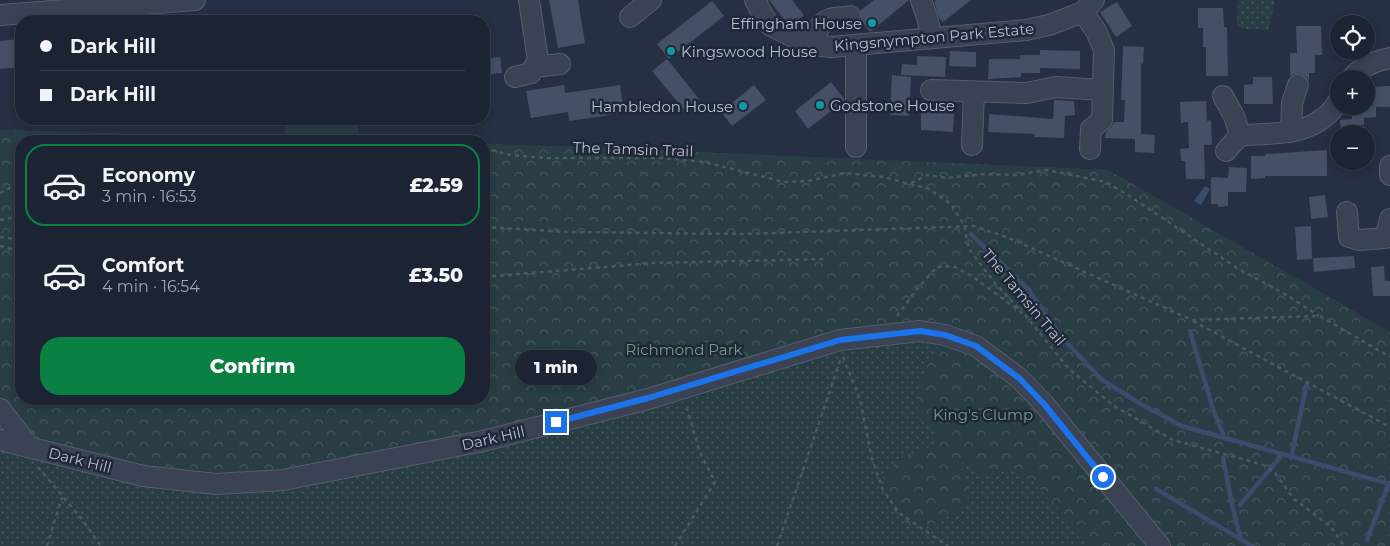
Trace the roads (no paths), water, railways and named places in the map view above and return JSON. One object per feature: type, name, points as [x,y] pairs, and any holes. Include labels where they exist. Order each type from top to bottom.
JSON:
[{"type":"street","points":[[0,15],[195,0]]},
{"type":"street","points":[[529,0],[538,60],[543,66],[560,64]]},
{"type":"street","points":[[630,17],[651,0]]},
{"type":"street","name":"Kingsnympton Park Estate","points":[[755,0],[764,17],[772,26],[807,44],[831,47],[1026,30],[1049,25],[1088,6]]},
{"type":"street","points":[[921,0],[932,38]]},
{"type":"street","points":[[1088,6],[1104,50],[1102,120],[1091,129],[1090,149]]},
{"type":"street","points":[[813,45],[815,34],[821,25],[829,19],[841,19],[850,16]]},
{"type":"street","points":[[856,45],[856,147]]},
{"type":"street","points":[[1360,70],[1380,60],[1390,58]]},
{"type":"street","points":[[515,77],[531,73],[538,60]]},
{"type":"street","points":[[1291,132],[1292,103],[1298,86]]},
{"type":"street","points":[[931,90],[1027,93],[1056,87],[1102,90]]},
{"type":"street","points":[[972,145],[974,92]]},
{"type":"street","points":[[1223,96],[1234,116],[1240,135]]},
{"type":"street","points":[[1226,151],[1240,135],[1301,130],[1330,113]]},
{"type":"street","points":[[1390,166],[1390,175]]},
{"type":"street","points":[[1347,212],[1349,237],[1359,240],[1388,236]]},
{"type":"street","name":"Dark Hill","points":[[0,440],[142,476],[216,484],[283,480],[483,441],[648,398],[840,340],[920,331],[945,335],[976,346],[1019,378],[1044,404],[1160,546]]},
{"type":"street","points":[[0,409],[25,440],[24,446]]},
{"type":"water","points":[[1205,186],[1210,189],[1201,205],[1194,201]]},
{"type":"waterway","points":[[971,234],[1029,290],[1062,338],[1101,379],[1139,403],[1182,426],[1390,484]]},
{"type":"waterway","points":[[1190,331],[1213,409],[1225,439]]},
{"type":"waterway","points":[[1291,458],[1307,383]]},
{"type":"waterway","points":[[1240,505],[1282,455]]},
{"type":"waterway","points":[[1223,458],[1241,540]]},
{"type":"waterway","points":[[1367,540],[1389,483]]},
{"type":"waterway","points":[[1156,489],[1252,546]]},
{"type":"place","name":"Effingham House","points":[[872,23]]},
{"type":"place","name":"Kingswood House","points":[[671,51]]},
{"type":"place","name":"Godstone House","points":[[820,105]]},
{"type":"place","name":"Hambledon House","points":[[743,106]]},
{"type":"park label","name":"Richmond Park","points":[[684,349]]},
{"type":"park label","name":"King's Clump","points":[[983,414]]}]
